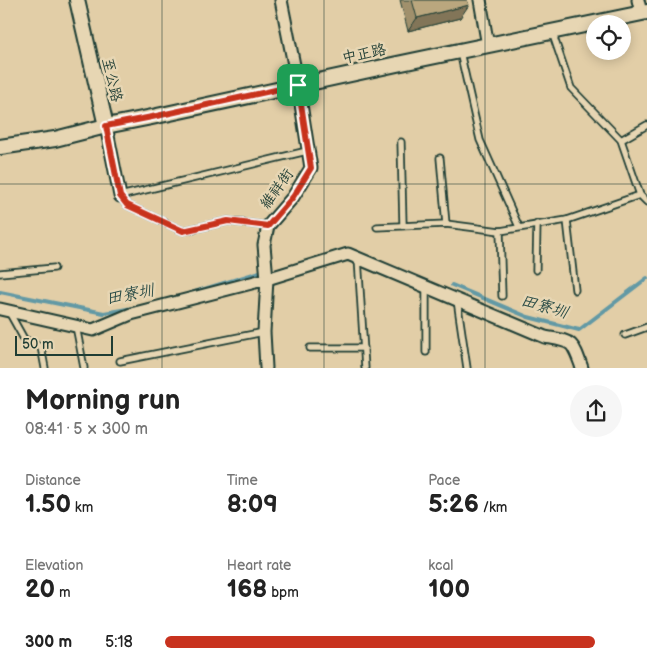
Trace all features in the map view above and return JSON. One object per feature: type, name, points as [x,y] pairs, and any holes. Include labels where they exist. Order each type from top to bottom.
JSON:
[{"type":"street","name":"至公路","points":[[77,0],[120,196]]},
{"type":"street","name":"維祥街","points":[[266,368],[264,332],[267,279],[264,245],[268,226],[293,197],[311,168],[298,85],[281,0]]},
{"type":"street","points":[[480,0],[488,46]]},
{"type":"street","name":"中正路","points":[[0,147],[55,139],[106,126],[488,46],[552,32],[642,8]]},
{"type":"street","points":[[5,310],[93,330],[131,314],[267,279],[348,254],[545,337],[566,340],[575,347],[582,368]]},
{"type":"lane","points":[[552,32],[571,88],[621,140],[640,195],[647,202]]},
{"type":"lane","points":[[460,52],[480,140],[519,227]]},
{"type":"lane","points":[[621,140],[647,125]]},
{"type":"lane","points":[[401,142],[403,225]]},
{"type":"lane","points":[[268,226],[228,221],[183,231],[127,205],[120,196],[307,151]]},
{"type":"lane","points":[[440,158],[446,224]]},
{"type":"lane","points":[[377,227],[446,224],[500,231],[567,220],[640,195]]},
{"type":"lane","points":[[567,220],[575,290]]},
{"type":"lane","points":[[536,270],[537,224]]},
{"type":"lane","points":[[500,231],[502,296]]},
{"type":"lane","points":[[358,258],[365,368]]},
{"type":"lane","points":[[0,273],[54,268]]},
{"type":"lane","points":[[426,286],[426,352]]},
{"type":"lane","points":[[457,300],[467,368]]},
{"type":"lane","points":[[5,310],[24,339],[41,348],[45,368]]},
{"type":"lane","points":[[76,326],[84,368]]},
{"type":"lane","points":[[625,335],[647,327]]},
{"type":"lane","points":[[120,360],[264,332]]},
{"type":"lane","points":[[310,348],[364,348]]},
{"type":"building","points":[[412,0],[467,0],[469,5],[417,18]]},
{"type":"waterway","name":"田寮圳","points":[[188,294],[263,271]]},
{"type":"waterway","name":"田寮圳","points":[[452,285],[528,317],[579,330],[647,278]]},
{"type":"waterway","name":"田寮圳","points":[[0,292],[104,313],[133,308]]},
{"type":"route","points":[[298,85],[311,168],[293,197],[268,226],[228,221],[183,231],[127,205],[120,196],[106,126],[298,85]]}]
